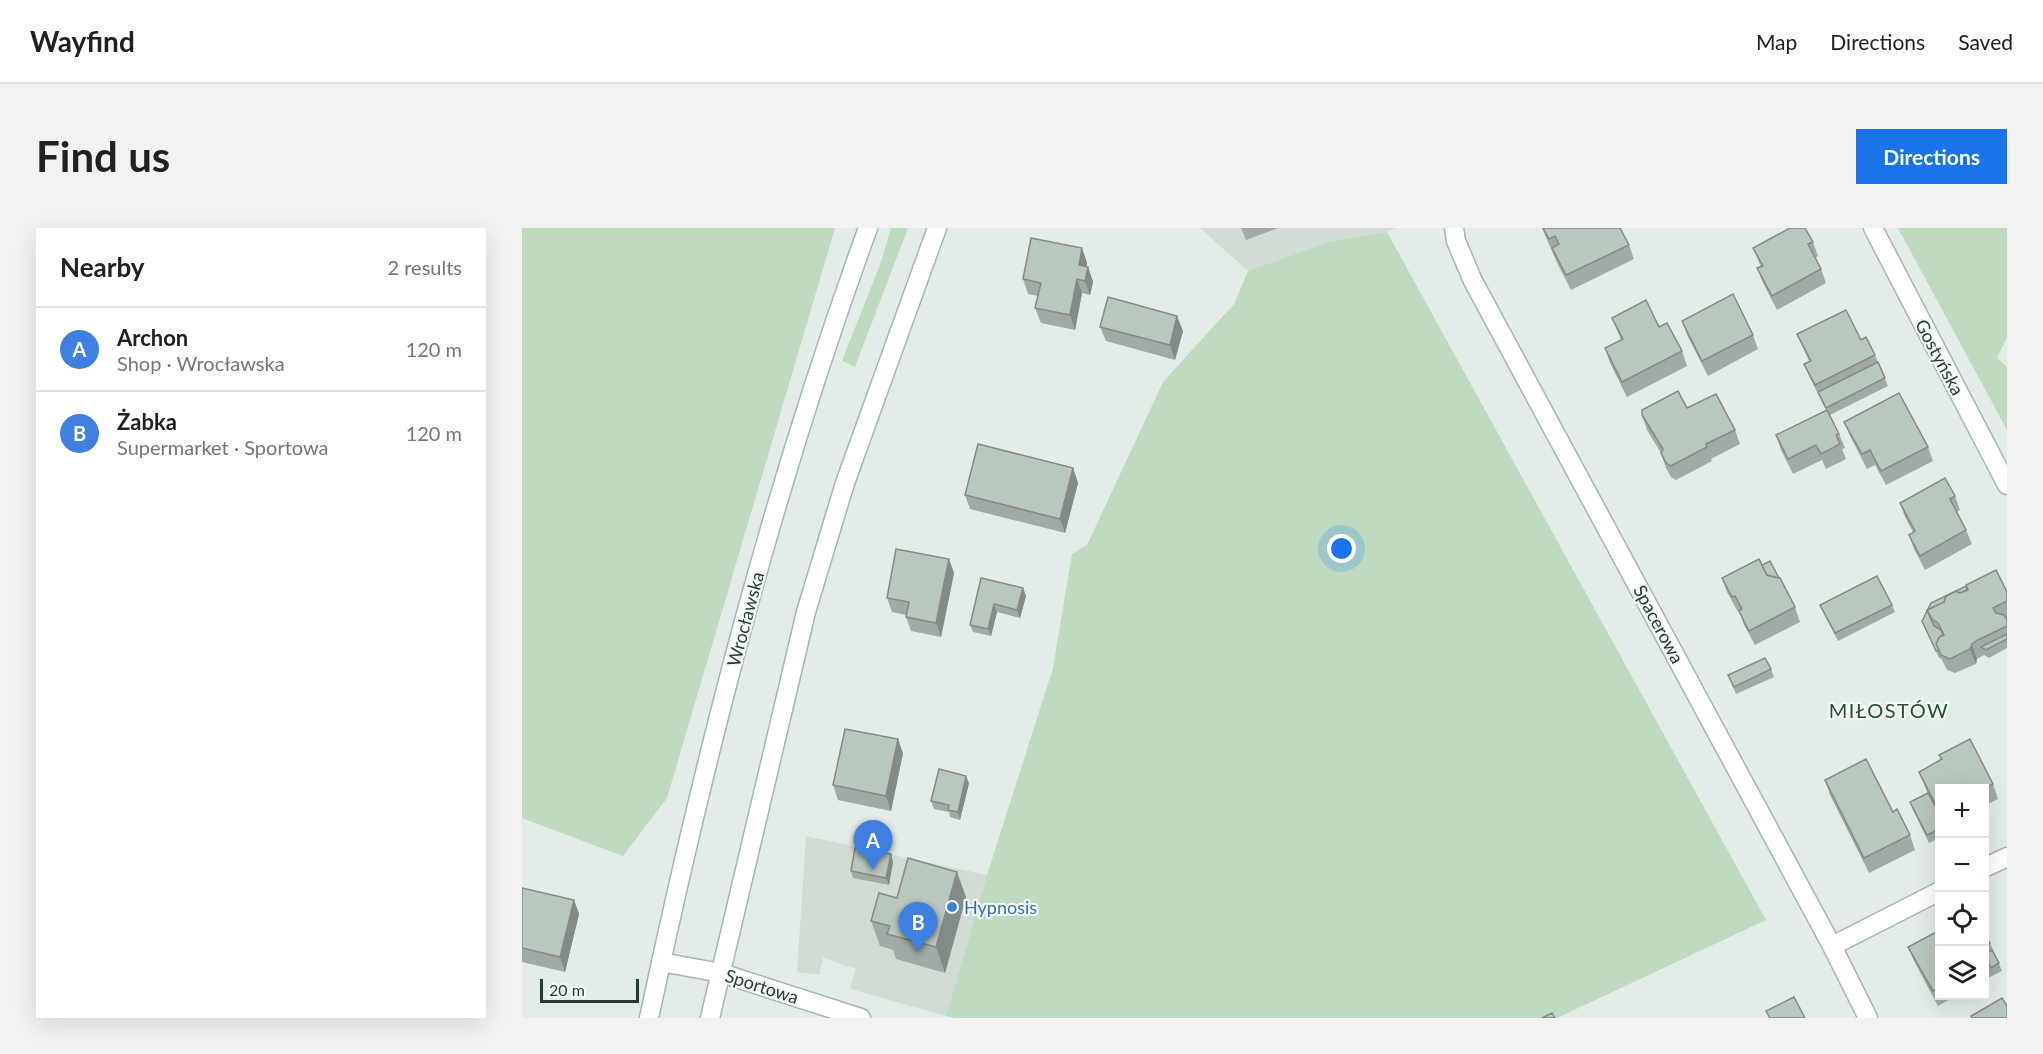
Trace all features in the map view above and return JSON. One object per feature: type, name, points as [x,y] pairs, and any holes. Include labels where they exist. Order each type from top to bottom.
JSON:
[{"type":"main road","name":"Wrocławska","points":[[649,1018],[716,725],[762,552],[791,453],[868,228]]},
{"type":"main road","name":"Spacerowa","points":[[1454,228],[1456,241],[1473,281],[1832,946],[1868,1018]]},
{"type":"main road","name":"Gostyńska","points":[[1873,228],[2007,485]]},
{"type":"main road","points":[[710,1018],[806,612],[845,483],[935,230]]},
{"type":"main road","points":[[1989,866],[2007,857]]},
{"type":"main road","points":[[1832,946],[1938,892]]},
{"type":"main road","name":"Sportowa","points":[[661,962],[721,973],[861,1018]]},
{"type":"shaded area","points":[[1200,228],[1395,228],[1385,233],[1328,242],[1248,271]]},
{"type":"shaded area","points":[[806,836],[987,875],[946,1016],[850,989],[856,969],[823,958],[819,975],[797,972]]},
{"type":"green space","points":[[522,228],[835,228],[667,798],[623,856],[522,818]]},
{"type":"green space","points":[[891,228],[908,228],[855,367],[842,361],[881,262]]},
{"type":"green space","points":[[1898,228],[2007,228],[2007,337],[1997,358],[2007,367],[2007,430]]},
{"type":"green space","points":[[1387,232],[1766,920],[1557,1018],[954,1018],[946,1016],[987,875],[1053,668],[1072,554],[1087,545],[1163,382],[1234,304],[1248,271],[1328,242]]},
{"type":"building","points":[[1543,228],[1620,228],[1629,245],[1566,275],[1552,248],[1559,244],[1555,236],[1549,239]]},
{"type":"building","points":[[1790,228],[1805,228],[1813,242],[1808,244],[1821,269],[1772,296],[1757,268],[1763,266],[1753,248]]},
{"type":"building","points":[[1031,238],[1082,248],[1079,265],[1088,267],[1085,281],[1077,279],[1070,315],[1035,308],[1041,283],[1023,279]]},
{"type":"building","points":[[1733,294],[1753,335],[1702,361],[1682,321]]},
{"type":"building","points":[[1108,297],[1177,316],[1170,345],[1100,327]]},
{"type":"building","points":[[1646,300],[1659,327],[1667,323],[1682,351],[1622,382],[1605,348],[1623,339],[1612,318]]},
{"type":"building","points":[[1846,310],[1861,340],[1866,337],[1875,355],[1815,385],[1804,364],[1811,361],[1797,334]]},
{"type":"building","points":[[1878,362],[1885,378],[1826,408],[1818,392]]},
{"type":"building","points":[[1678,391],[1687,408],[1716,394],[1735,430],[1706,444],[1707,447],[1671,466],[1666,463],[1661,453],[1663,449],[1642,415],[1642,410]]},
{"type":"building","points":[[1899,393],[1928,447],[1881,471],[1870,450],[1862,454],[1844,422]]},
{"type":"building","points":[[1827,410],[1839,434],[1836,435],[1840,444],[1821,454],[1816,445],[1788,459],[1776,435]]},
{"type":"building","points":[[978,444],[1073,468],[1060,519],[965,495]]},
{"type":"building","points":[[1945,478],[1955,496],[1950,499],[1966,530],[1920,556],[1909,535],[1915,531],[1900,503]]},
{"type":"building","points":[[896,549],[949,559],[936,623],[906,617],[909,602],[887,598]]},
{"type":"building","points":[[1759,559],[1767,575],[1780,578],[1795,607],[1749,631],[1739,611],[1742,609],[1735,596],[1732,597],[1722,578]]},
{"type":"building","points":[[1770,561],[1779,578],[1767,575],[1762,565]]},
{"type":"building","points":[[1996,570],[2007,592],[2007,601],[1993,608],[1996,613],[2004,615],[2007,626],[1978,640],[1972,644],[1970,649],[1950,659],[1941,655],[1936,644],[1939,637],[1944,635],[1927,610],[1944,602],[1946,596],[1956,591],[1960,593],[1968,590],[1966,585]]},
{"type":"building","points":[[1877,576],[1892,605],[1835,633],[1820,605]]},
{"type":"building","points":[[981,578],[1023,588],[1017,610],[994,604],[988,629],[970,625]]},
{"type":"building","points":[[1966,586],[1967,590],[1960,593],[1956,591],[1946,596],[1944,602],[1928,610],[1931,603]]},
{"type":"building","points":[[1927,611],[1934,626],[1941,630],[1943,635],[1939,637],[1936,644],[1939,650],[1936,651],[1922,621]]},
{"type":"building","points":[[2007,634],[2007,639],[1986,650],[1981,647]]},
{"type":"building","points":[[1765,658],[1771,669],[1734,687],[1728,675]]},
{"type":"building","points":[[845,729],[898,739],[886,796],[833,785]]},
{"type":"building","points":[[1970,739],[1993,784],[1989,786],[1989,784],[1935,784],[1935,803],[1919,772],[1942,759],[1939,755]]},
{"type":"building","points":[[1866,759],[1893,812],[1897,809],[1910,835],[1864,858],[1825,780]]},
{"type":"building","points":[[939,769],[966,776],[958,812],[948,810],[949,805],[931,801]]},
{"type":"building","points":[[1928,793],[1935,806],[1935,831],[1927,835],[1910,802]]},
{"type":"building","points":[[855,848],[891,854],[886,878],[851,871]]},
{"type":"building","points":[[908,858],[957,872],[936,947],[887,934],[890,926],[871,921],[879,893],[897,898]]},
{"type":"building","points":[[522,888],[574,900],[560,957],[522,948]]},
{"type":"building","points":[[1935,933],[1935,990],[1933,991],[1908,947]]},
{"type":"building","points":[[1992,950],[1999,963],[1991,968],[1989,963],[1989,952]]},
{"type":"building","points":[[1794,997],[1805,1018],[1770,1018],[1766,1011]]},
{"type":"building","points":[[2002,998],[2007,1006],[2007,1018],[1972,1018],[1971,1016]]},
{"type":"building","points":[[1552,1013],[1555,1018],[1542,1018]]},
{"type":"place","name":"Archon","points":[[873,870]]},
{"type":"place","name":"Hypnosis","points":[[952,907]]},
{"type":"place","name":"Żabka","points":[[918,952]]},
{"type":"district","name":"MIŁOSTÓW","points":[[1889,710]]}]
